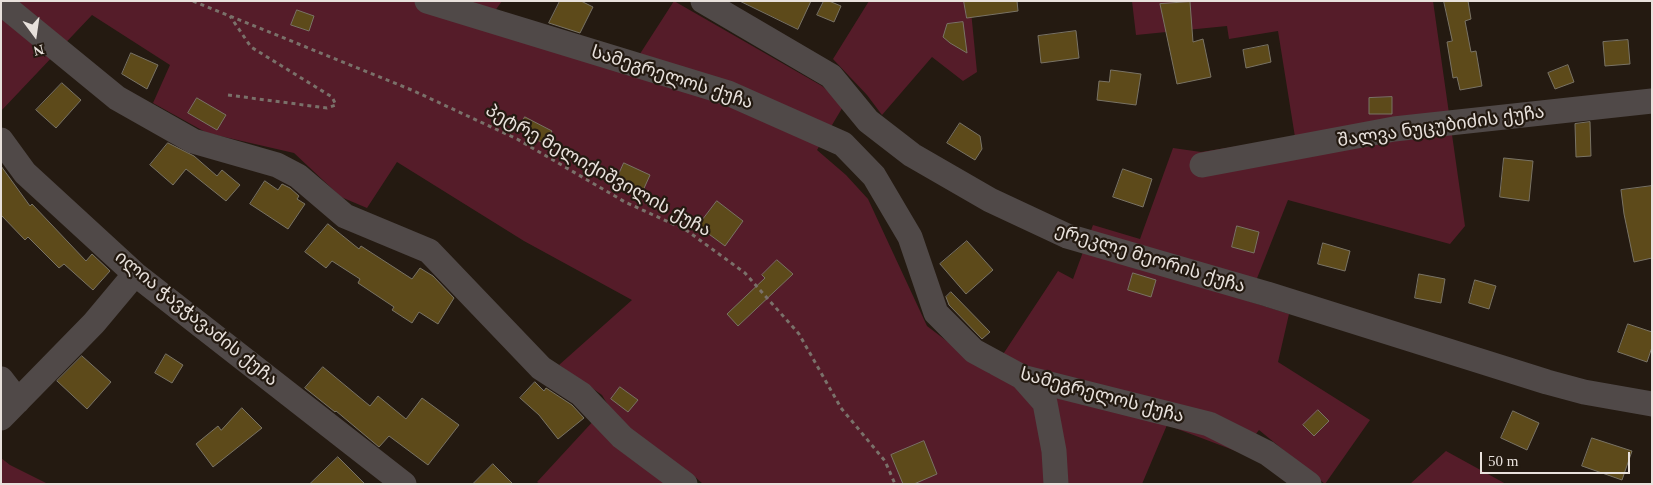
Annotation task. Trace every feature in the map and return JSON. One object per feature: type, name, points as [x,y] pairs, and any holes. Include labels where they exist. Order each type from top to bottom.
[{"type":"street","name":"სამეგრელოს ქუჩა","points":[[427,1],[728,93],[842,144],[874,176],[910,238],[936,313],[974,351],[1022,377],[1208,424],[1267,453],[1309,484]]},
{"type":"street","name":"ერეკლე მეორის ქუჩა","points":[[703,1],[831,76],[868,121],[912,156],[990,200],[1067,236],[1267,294],[1547,382],[1584,392],[1652,404]]},
{"type":"street","points":[[1,3],[117,98],[193,141],[277,165],[298,176],[345,216],[429,251],[541,368],[581,394],[622,437],[685,484]]},
{"type":"street","name":"შალვა ნუცუბიძის ქუჩა","points":[[1202,165],[1394,129],[1652,101]]},
{"type":"street","points":[[868,121],[874,176]]},
{"type":"street","name":"ილია ჭავჭავაძის ქუჩა","points":[[1,140],[25,173],[135,274],[404,484]]},
{"type":"street","points":[[9,410],[94,322],[135,274]]},
{"type":"street","points":[[1022,377],[1045,403],[1054,451],[1056,484]]},
{"type":"street","points":[[1,379],[9,410]]},
{"type":"path","name":"პეტრე მელიქიშვილის ქუჩა","points":[[193,1],[414,91],[516,139],[625,202],[686,230],[745,273],[799,334],[841,408],[885,461],[894,484]]},
{"type":"path","points":[[228,94],[327,108],[336,105],[332,97],[251,47],[230,16]]},
{"type":"shaded area","points":[[1,1],[502,1],[482,29],[627,74],[674,1],[822,86],[844,105],[817,150],[846,175],[868,199],[927,326],[990,374],[1058,271],[1073,279],[1093,225],[1140,239],[1173,148],[1201,152],[1295,137],[1278,31],[1229,39],[1227,26],[1136,35],[1132,1],[1433,1],[1465,226],[1450,244],[1288,200],[1248,301],[1289,314],[1278,362],[1370,420],[1325,484],[1259,430],[1241,453],[1167,425],[1142,484],[703,484],[694,476],[687,484],[540,484],[537,482],[608,405],[602,395],[559,365],[632,300],[524,241],[397,162],[367,208],[341,197],[294,153],[207,133],[153,103],[170,65],[92,15],[1,111]]},
{"type":"shaded area","points":[[869,1],[970,1],[977,72],[963,81],[932,57],[882,115],[867,95],[833,59]]},
{"type":"shaded area","points":[[1446,451],[1506,484],[1410,484]]},
{"type":"shaded area","points":[[1,458],[10,465],[48,484],[1,484]]},
{"type":"building","points":[[560,1],[581,1],[593,7],[580,33],[549,23]]},
{"type":"building","points":[[740,1],[811,1],[798,29]]},
{"type":"building","points":[[824,1],[841,6],[834,22],[817,15]]},
{"type":"building","points":[[964,1],[1017,1],[1018,11],[967,18]]},
{"type":"building","points":[[1444,1],[1468,1],[1471,19],[1465,21],[1471,52],[1476,51],[1482,86],[1460,90],[1457,77],[1453,78],[1447,42],[1452,41]]},
{"type":"building","points":[[1190,2],[1193,42],[1203,39],[1211,77],[1177,84],[1160,4]]},
{"type":"building","points":[[297,10],[314,16],[309,31],[291,25]]},
{"type":"building","points":[[963,22],[967,53],[943,37],[947,24]]},
{"type":"building","points":[[1076,31],[1079,58],[1041,63],[1038,36]]},
{"type":"building","points":[[1628,40],[1630,64],[1605,66],[1603,42]]},
{"type":"building","points":[[1268,45],[1271,62],[1246,68],[1243,50]]},
{"type":"building","points":[[131,53],[158,65],[147,89],[122,74]]},
{"type":"building","points":[[1568,65],[1574,82],[1555,89],[1548,73]]},
{"type":"building","points":[[1111,70],[1141,74],[1136,105],[1097,100],[1099,81],[1109,82]]},
{"type":"building","points":[[62,83],[81,100],[56,128],[36,110]]},
{"type":"building","points":[[1392,97],[1392,114],[1369,114],[1369,98]]},
{"type":"building","points":[[197,98],[226,115],[217,130],[188,113]]},
{"type":"building","points":[[525,117],[552,131],[545,144],[518,130]]},
{"type":"building","points":[[1590,122],[1591,156],[1576,157],[1575,124]]},
{"type":"building","points":[[960,123],[980,136],[982,149],[975,160],[947,143]]},
{"type":"building","points":[[168,143],[194,156],[217,176],[222,170],[240,185],[226,201],[186,169],[173,185],[150,165]]},
{"type":"building","points":[[1504,158],[1533,161],[1529,201],[1500,197]]},
{"type":"building","points":[[624,163],[650,175],[641,195],[615,183]]},
{"type":"building","points":[[1,166],[30,206],[32,204],[86,261],[92,254],[110,271],[93,290],[64,264],[59,268],[28,237],[25,240],[1,215]]},
{"type":"building","points":[[1123,169],[1152,179],[1143,207],[1113,197]]},
{"type":"building","points":[[265,181],[278,190],[282,184],[290,188],[299,196],[297,199],[305,204],[288,229],[250,204]]},
{"type":"building","points":[[1652,186],[1652,258],[1634,262],[1621,190]]},
{"type":"building","points":[[717,201],[743,221],[725,246],[698,226]]},
{"type":"building","points":[[328,224],[359,249],[361,246],[412,279],[420,268],[433,276],[454,298],[438,324],[419,312],[412,323],[392,310],[394,307],[358,283],[360,279],[332,261],[326,268],[305,252]]},
{"type":"building","points":[[1237,226],[1259,232],[1254,253],[1232,247]]},
{"type":"building","points":[[967,241],[993,270],[966,294],[940,264]]},
{"type":"building","points":[[1323,243],[1350,251],[1345,271],[1318,264]]},
{"type":"building","points":[[777,260],[793,274],[738,326],[727,314],[765,278],[762,275]]},
{"type":"building","points":[[1133,273],[1156,280],[1151,297],[1128,290]]},
{"type":"building","points":[[1419,274],[1445,279],[1441,303],[1415,298]]},
{"type":"building","points":[[1475,280],[1496,286],[1489,309],[1469,303]]},
{"type":"building","points":[[951,292],[990,332],[982,339],[949,305],[946,297]]},
{"type":"building","points":[[1628,324],[1652,332],[1652,347],[1647,362],[1618,352]]},
{"type":"building","points":[[166,354],[183,365],[172,383],[155,373]]},
{"type":"building","points":[[82,356],[111,382],[87,409],[57,381]]},
{"type":"building","points":[[323,367],[370,406],[378,396],[406,419],[422,398],[459,425],[428,465],[389,436],[379,447],[305,388]]},
{"type":"building","points":[[535,382],[544,391],[546,388],[572,405],[584,418],[558,439],[539,415],[520,398]]},
{"type":"building","points":[[620,387],[638,400],[628,412],[611,399]]},
{"type":"building","points":[[242,408],[262,428],[213,467],[196,444],[218,426],[221,430]]},
{"type":"building","points":[[1318,410],[1329,421],[1314,436],[1303,425]]},
{"type":"building","points":[[1513,411],[1539,423],[1527,450],[1501,438]]},
{"type":"building","points":[[1592,438],[1632,451],[1622,480],[1582,466]]},
{"type":"building","points":[[924,441],[937,474],[914,484],[903,484],[891,455]]},
{"type":"building","points":[[338,457],[365,484],[310,484]]},
{"type":"building","points":[[493,464],[513,484],[473,484]]}]
